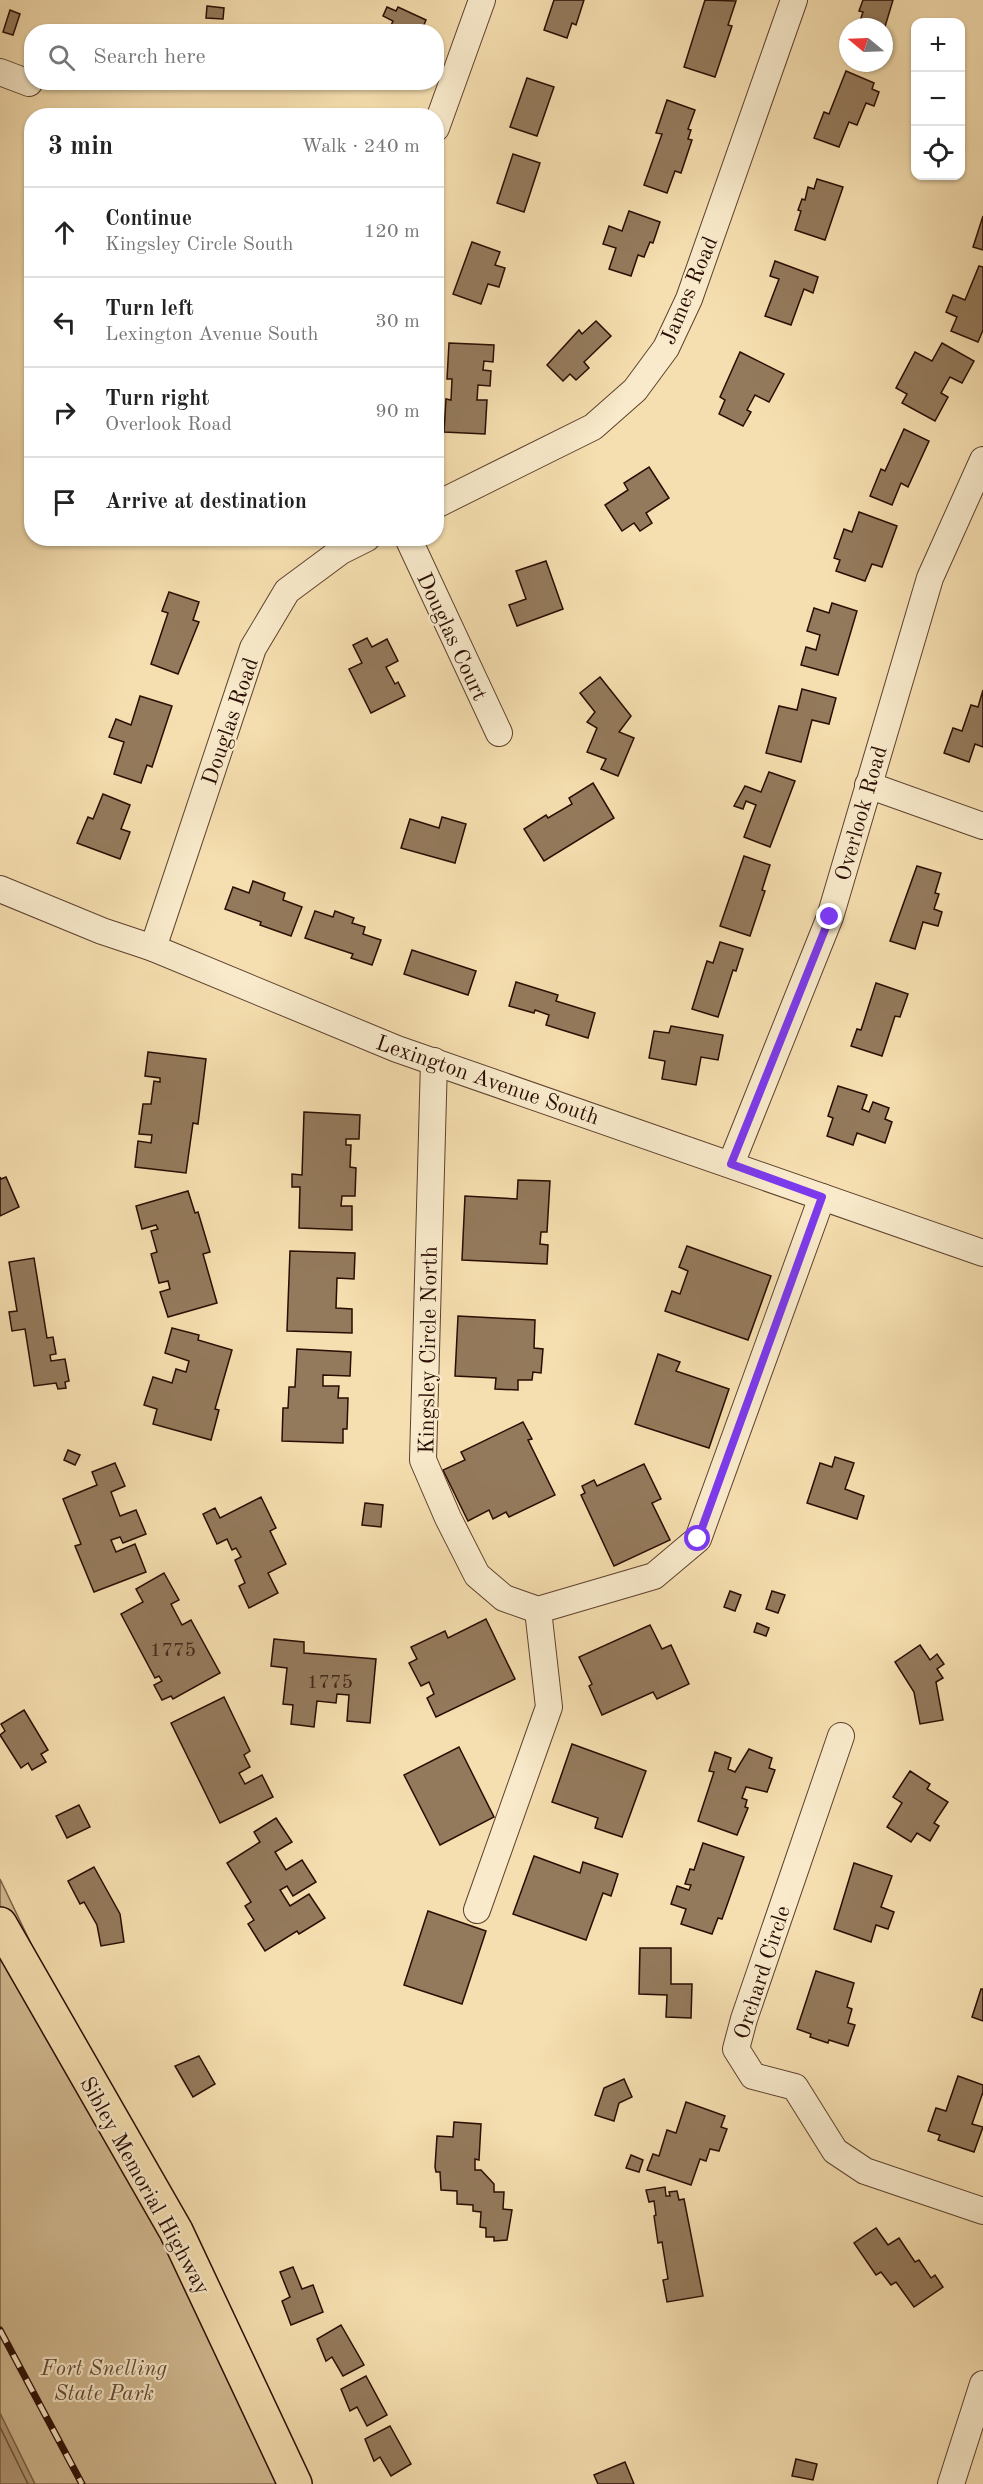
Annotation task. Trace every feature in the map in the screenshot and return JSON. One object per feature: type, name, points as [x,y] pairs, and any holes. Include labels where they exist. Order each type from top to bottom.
[{"type":"main road","name":"Sibley Memorial Highway","points":[[0,1924],[176,2231],[295,2484]]},
{"type":"street","points":[[443,108],[482,0]]},
{"type":"street","name":"James Road","points":[[444,501],[593,427],[635,390],[666,348],[689,299],[794,0]]},
{"type":"street","points":[[0,72],[24,81]]},
{"type":"street","name":"Overlook Road","points":[[731,1164],[830,917],[930,578],[983,460]]},
{"type":"street","name":"Douglas Road","points":[[153,948],[253,648],[287,591],[341,550],[350,546]]},
{"type":"street","name":"Douglas Court","points":[[412,546],[499,734]]},
{"type":"street","points":[[868,785],[983,826]]},
{"type":"street","name":"Lexington Avenue South","points":[[0,889],[102,931],[153,948],[397,1049],[983,1253]]},
{"type":"street","name":"Kingsley Circle North","points":[[434,1060],[423,1460],[448,1518],[477,1575],[504,1598],[538,1610]]},
{"type":"street","points":[[477,1910],[549,1707],[538,1610],[654,1576],[698,1539],[822,1197]]},
{"type":"street","name":"Orchard Circle","points":[[841,1736],[744,2019],[736,2049],[753,2076],[795,2087],[835,2151],[865,2171],[983,2211]]},
{"type":"street","points":[[951,2484],[983,2385]]},
{"type":"green space","name":"Fort Snelling State Park","points":[[0,1879],[290,2484],[0,2484]]},
{"type":"water","points":[[0,2413],[35,2484],[0,2484]]},
{"type":"building","points":[[554,0],[584,0],[576,25],[572,23],[567,38],[544,30]]},
{"type":"building","points":[[705,0],[736,1],[728,25],[732,26],[715,77],[684,67]]},
{"type":"building","points":[[863,0],[893,0],[888,18],[861,18],[863,12],[859,11]]},
{"type":"building","points":[[207,6],[224,8],[223,19],[206,18]]},
{"type":"building","points":[[387,7],[396,11],[398,7],[426,20],[424,24],[392,24],[393,21],[383,16]]},
{"type":"building","points":[[10,10],[20,14],[13,35],[3,32]]},
{"type":"building","points":[[846,72],[874,83],[872,89],[879,92],[874,106],[866,103],[857,125],[849,122],[839,147],[814,138],[824,112],[829,114]]},
{"type":"building","points":[[527,78],[554,87],[537,136],[510,127]]},
{"type":"building","points":[[667,100],[695,110],[688,129],[691,130],[688,139],[692,140],[681,173],[675,171],[667,193],[644,185],[662,134],[656,133]]},
{"type":"building","points":[[513,154],[540,163],[524,212],[497,203]]},
{"type":"building","points":[[817,179],[843,187],[825,240],[795,230],[802,199],[805,200],[808,187],[814,189]]},
{"type":"building","points":[[629,211],[660,222],[653,243],[650,242],[644,257],[638,255],[631,276],[609,269],[616,248],[603,244],[609,226],[622,231]]},
{"type":"building","points":[[983,216],[983,250],[973,247]]},
{"type":"building","points":[[472,242],[500,252],[495,265],[505,268],[499,287],[488,284],[481,304],[453,294]]},
{"type":"building","points":[[775,261],[818,277],[813,293],[804,289],[791,325],[765,316],[779,279],[770,276]]},
{"type":"building","points":[[979,266],[983,267],[983,330],[978,342],[951,331],[957,317],[946,312],[953,295],[965,300]]},
{"type":"building","points":[[596,321],[611,336],[584,362],[589,368],[576,380],[570,374],[563,381],[547,365],[579,330],[582,334]]},
{"type":"building","points":[[449,343],[494,345],[493,362],[484,361],[483,370],[491,371],[490,386],[478,385],[477,400],[487,400],[485,434],[444,432],[446,399],[451,400],[452,379],[447,379]]},
{"type":"building","points":[[942,343],[974,361],[962,383],[950,377],[941,393],[948,397],[935,421],[902,403],[907,394],[896,388],[915,352],[932,361]]},
{"type":"building","points":[[740,352],[784,374],[769,402],[755,395],[747,410],[751,412],[743,426],[719,414],[725,400],[720,397]]},
{"type":"building","points":[[904,429],[929,441],[908,487],[901,483],[892,505],[870,496],[881,469],[885,471]]},
{"type":"building","points":[[649,467],[669,498],[646,513],[652,523],[640,531],[634,523],[622,531],[605,505],[628,490],[624,483]]},
{"type":"building","points":[[859,512],[897,526],[882,567],[872,564],[865,581],[836,571],[840,560],[834,558],[844,529],[852,532]]},
{"type":"building","points":[[546,561],[563,609],[517,626],[509,605],[526,599],[516,571]]},
{"type":"building","points":[[169,592],[199,602],[193,620],[199,622],[178,674],[151,664],[168,613],[162,611]]},
{"type":"building","points":[[832,603],[857,611],[838,675],[801,665],[806,647],[816,650],[820,635],[807,631],[814,608],[829,613]]},
{"type":"building","points":[[367,638],[372,647],[387,639],[398,661],[386,667],[395,684],[398,682],[405,696],[371,713],[349,669],[362,663],[353,645]]},
{"type":"building","points":[[600,677],[631,716],[619,732],[634,738],[618,776],[601,769],[606,759],[587,752],[597,728],[587,722],[595,712],[580,693]]},
{"type":"building","points":[[802,689],[836,698],[829,724],[812,720],[801,762],[766,753],[779,706],[797,710]]},
{"type":"building","points":[[983,690],[983,747],[975,744],[969,762],[944,753],[953,728],[962,731],[971,705],[978,707]]},
{"type":"building","points":[[140,696],[172,706],[152,767],[147,765],[141,783],[114,774],[124,742],[109,737],[116,719],[131,725]]},
{"type":"building","points":[[769,772],[795,781],[770,847],[744,837],[756,805],[746,801],[743,809],[734,806],[745,786],[761,792]]},
{"type":"building","points":[[593,783],[614,818],[544,861],[524,829],[546,815],[548,818],[572,804],[569,798]]},
{"type":"building","points":[[103,794],[130,805],[121,829],[130,832],[120,859],[77,843],[88,817],[93,819]]},
{"type":"building","points":[[442,817],[466,824],[455,863],[401,848],[410,819],[439,828]]},
{"type":"building","points":[[744,856],[770,865],[762,890],[765,891],[750,936],[720,926]]},
{"type":"building","points":[[917,866],[941,873],[935,893],[939,894],[934,909],[942,912],[938,926],[923,922],[915,949],[890,941]]},
{"type":"building","points":[[253,881],[285,893],[283,900],[302,907],[291,936],[225,909],[233,887],[249,893]]},
{"type":"building","points":[[315,911],[333,917],[335,911],[354,918],[352,923],[365,927],[363,934],[381,940],[372,965],[351,958],[353,954],[305,938]]},
{"type":"building","points":[[720,942],[743,949],[736,971],[733,970],[718,1017],[692,1009],[707,961],[713,963]]},
{"type":"building","points":[[412,950],[476,971],[468,995],[404,974]]},
{"type":"building","points":[[516,982],[558,995],[556,1001],[595,1013],[588,1038],[546,1025],[549,1015],[535,1010],[534,1013],[509,1006]]},
{"type":"building","points":[[876,983],[908,994],[900,1017],[895,1016],[882,1056],[851,1046],[857,1029],[861,1030]]},
{"type":"building","points":[[671,1026],[723,1035],[718,1060],[701,1057],[696,1085],[662,1079],[665,1061],[649,1058],[654,1031],[669,1033]]},
{"type":"building","points":[[148,1052],[206,1059],[198,1124],[193,1123],[186,1173],[135,1167],[138,1141],[151,1143],[152,1135],[139,1134],[143,1104],[151,1104],[154,1081],[160,1082],[160,1078],[145,1076]]},
{"type":"building","points":[[838,1086],[867,1095],[862,1109],[869,1112],[873,1102],[889,1108],[885,1119],[892,1122],[885,1143],[857,1133],[853,1145],[827,1136],[833,1118],[828,1116]]},
{"type":"building","points":[[304,1112],[360,1115],[359,1139],[346,1139],[346,1145],[351,1145],[350,1167],[356,1168],[355,1196],[342,1196],[341,1206],[352,1206],[352,1230],[299,1228],[300,1187],[292,1187],[292,1174],[302,1175]]},
{"type":"building","points":[[0,1177],[1,1179],[6,1177],[19,1207],[0,1216]]},
{"type":"building","points":[[518,1180],[550,1181],[547,1232],[541,1232],[540,1244],[548,1245],[547,1264],[462,1260],[465,1196],[517,1199]]},
{"type":"building","points":[[188,1191],[195,1213],[198,1212],[210,1252],[203,1254],[217,1303],[168,1317],[160,1292],[170,1289],[168,1281],[159,1283],[151,1254],[157,1252],[151,1231],[158,1229],[156,1225],[142,1229],[136,1206]]},
{"type":"building","points":[[687,1246],[771,1276],[748,1340],[665,1311],[672,1291],[680,1294],[688,1271],[679,1267]]},
{"type":"building","points":[[290,1251],[355,1253],[354,1279],[337,1278],[336,1308],[352,1309],[352,1333],[287,1331]]},
{"type":"building","points":[[34,1258],[47,1338],[53,1337],[56,1354],[50,1355],[51,1361],[65,1359],[69,1381],[65,1382],[66,1388],[58,1389],[56,1383],[34,1386],[25,1329],[12,1331],[9,1312],[17,1311],[9,1262]]},
{"type":"building","points":[[458,1316],[535,1320],[534,1348],[543,1349],[541,1373],[533,1372],[532,1380],[518,1380],[518,1390],[495,1389],[496,1378],[455,1376]]},
{"type":"building","points":[[172,1328],[199,1335],[198,1340],[232,1350],[215,1409],[219,1410],[211,1440],[153,1424],[157,1409],[144,1405],[153,1377],[172,1383],[176,1369],[186,1372],[189,1361],[165,1353]]},
{"type":"building","points":[[297,1349],[351,1352],[350,1376],[323,1375],[323,1386],[339,1386],[338,1398],[348,1398],[347,1429],[343,1429],[343,1443],[282,1441],[283,1408],[288,1408],[289,1387],[295,1387]]},
{"type":"building","points":[[658,1354],[680,1362],[676,1371],[729,1389],[709,1448],[635,1424]]},
{"type":"building","points":[[523,1422],[532,1439],[528,1440],[555,1495],[509,1517],[506,1512],[493,1519],[489,1510],[468,1521],[443,1470],[465,1460],[461,1452]]},
{"type":"building","points":[[68,1450],[80,1455],[75,1465],[64,1460]]},
{"type":"building","points":[[835,1457],[854,1463],[845,1489],[864,1496],[857,1519],[807,1503],[820,1463],[832,1467]]},
{"type":"building","points":[[115,1463],[125,1486],[111,1492],[120,1516],[136,1510],[146,1534],[123,1543],[120,1537],[111,1540],[116,1552],[135,1544],[146,1572],[94,1592],[75,1546],[81,1544],[63,1499],[97,1485],[92,1472]]},
{"type":"building","points":[[644,1464],[661,1499],[652,1503],[670,1540],[614,1566],[581,1495],[585,1493],[582,1486],[594,1480],[597,1486]]},
{"type":"building","points":[[261,1497],[276,1528],[270,1531],[286,1564],[268,1573],[278,1593],[249,1608],[239,1586],[245,1583],[235,1560],[241,1557],[236,1548],[232,1550],[227,1539],[217,1544],[203,1514],[215,1508],[220,1518]]},
{"type":"building","points":[[365,1503],[383,1505],[381,1527],[362,1525]]},
{"type":"building","points":[[164,1573],[179,1600],[171,1604],[182,1625],[191,1620],[220,1673],[173,1699],[171,1696],[162,1700],[154,1685],[162,1681],[159,1676],[155,1678],[121,1614],[143,1602],[136,1589]]},
{"type":"building","points":[[730,1591],[741,1595],[735,1611],[724,1607]]},
{"type":"building","points":[[772,1591],[785,1595],[778,1613],[766,1609]]},
{"type":"building","points":[[486,1619],[515,1679],[436,1717],[427,1698],[434,1694],[429,1682],[421,1686],[409,1663],[417,1659],[411,1647],[445,1631],[448,1638]]},
{"type":"building","points":[[757,1623],[769,1628],[766,1636],[754,1632]]},
{"type":"building","points":[[650,1625],[662,1649],[671,1645],[689,1684],[657,1699],[653,1692],[602,1715],[589,1686],[592,1684],[579,1657]]},
{"type":"building","points":[[274,1639],[304,1642],[304,1653],[376,1659],[370,1723],[347,1721],[349,1695],[337,1694],[336,1703],[317,1701],[314,1727],[291,1724],[293,1705],[283,1704],[287,1668],[271,1666]]},
{"type":"building","points":[[920,1645],[930,1660],[937,1654],[944,1664],[937,1669],[943,1678],[936,1682],[943,1720],[920,1724],[914,1692],[895,1662]]},
{"type":"building","points":[[224,1697],[250,1751],[244,1755],[250,1767],[239,1773],[245,1784],[262,1775],[273,1797],[220,1823],[171,1723]]},
{"type":"building","points":[[24,1710],[48,1750],[41,1754],[46,1762],[32,1770],[28,1763],[21,1768],[0,1735],[5,1731],[1,1724]]},
{"type":"building","points":[[572,1744],[646,1771],[622,1837],[595,1828],[598,1818],[552,1802]]},
{"type":"building","points":[[459,1747],[494,1817],[440,1845],[404,1775]]},
{"type":"building","points":[[749,1749],[772,1758],[769,1768],[775,1770],[767,1792],[746,1787],[742,1798],[747,1800],[745,1807],[748,1808],[737,1835],[698,1821],[714,1772],[709,1771],[715,1752],[731,1758],[728,1769],[735,1772]]},
{"type":"building","points":[[910,1771],[930,1784],[927,1789],[948,1802],[934,1823],[939,1826],[930,1841],[917,1833],[911,1842],[887,1827],[902,1803],[893,1797]]},
{"type":"building","points":[[79,1805],[90,1827],[67,1838],[56,1816]]},
{"type":"building","points":[[276,1818],[292,1842],[275,1852],[286,1870],[302,1860],[316,1882],[293,1896],[287,1886],[280,1890],[290,1906],[309,1894],[325,1918],[299,1934],[297,1931],[265,1951],[248,1924],[254,1920],[245,1906],[251,1902],[227,1863],[260,1842],[254,1832]]},
{"type":"building","points":[[703,1843],[744,1857],[722,1919],[718,1918],[712,1934],[681,1924],[686,1909],[671,1904],[677,1886],[689,1890],[691,1885],[685,1884],[690,1869],[694,1870]]},
{"type":"building","points":[[534,1856],[580,1873],[583,1862],[618,1874],[611,1896],[603,1893],[586,1940],[513,1914]]},
{"type":"building","points":[[854,1863],[892,1876],[881,1907],[894,1912],[888,1929],[876,1925],[871,1942],[834,1929]]},
{"type":"building","points":[[94,1867],[120,1914],[124,1942],[101,1946],[97,1925],[84,1902],[80,1904],[68,1881]]},
{"type":"building","points":[[428,1911],[486,1931],[462,2004],[404,1985]]},
{"type":"building","points":[[640,1948],[671,1948],[671,1984],[692,1984],[691,2018],[666,2017],[667,1995],[639,1994]]},
{"type":"building","points":[[816,1971],[854,1983],[847,2007],[852,2009],[848,2023],[855,2025],[848,2046],[810,2037],[811,2034],[797,2029]]},
{"type":"building","points":[[981,1989],[983,1989],[983,2021],[972,2017]]},
{"type":"building","points":[[199,2056],[215,2084],[193,2097],[175,2066]]},
{"type":"building","points":[[958,2076],[983,2085],[983,2092],[972,2124],[983,2127],[974,2152],[938,2140],[940,2135],[928,2131],[936,2108],[946,2111]]},
{"type":"building","points":[[624,2079],[632,2097],[619,2103],[614,2121],[595,2115],[604,2088]]},
{"type":"building","points":[[686,2102],[725,2116],[721,2127],[727,2129],[719,2151],[710,2149],[706,2161],[700,2159],[691,2185],[647,2170],[653,2154],[659,2156],[667,2130],[676,2133]]},
{"type":"building","points":[[454,2122],[481,2124],[479,2160],[475,2159],[475,2170],[481,2170],[494,2184],[494,2192],[504,2192],[503,2209],[512,2210],[507,2240],[494,2241],[494,2237],[486,2237],[486,2228],[480,2227],[481,2212],[473,2211],[473,2205],[457,2204],[457,2191],[441,2190],[440,2172],[436,2172],[435,2167],[437,2136],[453,2137]]},
{"type":"building","points":[[631,2155],[643,2160],[639,2172],[626,2168]]},
{"type":"building","points":[[665,2187],[666,2196],[670,2196],[669,2192],[677,2191],[679,2200],[684,2199],[703,2296],[667,2302],[663,2280],[668,2279],[662,2242],[658,2243],[654,2201],[649,2202],[646,2190]]},
{"type":"building","points":[[876,2228],[888,2245],[899,2238],[915,2262],[919,2260],[931,2278],[935,2275],[943,2287],[914,2307],[896,2282],[891,2285],[881,2272],[876,2275],[854,2243]]},
{"type":"building","points":[[293,2267],[302,2289],[313,2285],[323,2312],[291,2325],[282,2301],[290,2297],[280,2272]]},
{"type":"building","points":[[341,2325],[364,2365],[343,2376],[332,2357],[326,2361],[317,2339]]},
{"type":"building","points":[[366,2376],[387,2415],[367,2426],[357,2407],[350,2411],[341,2389]]},
{"type":"building","points":[[390,2426],[411,2464],[391,2476],[380,2457],[374,2461],[365,2439]]},
{"type":"building","points":[[796,2459],[817,2464],[813,2480],[792,2476]]},
{"type":"building","points":[[625,2462],[634,2484],[598,2484],[594,2475]]},
{"type":"railway","points":[[0,2330],[82,2484]]},
{"type":"route","points":[[698,1539],[822,1197],[731,1164],[830,917]]}]
